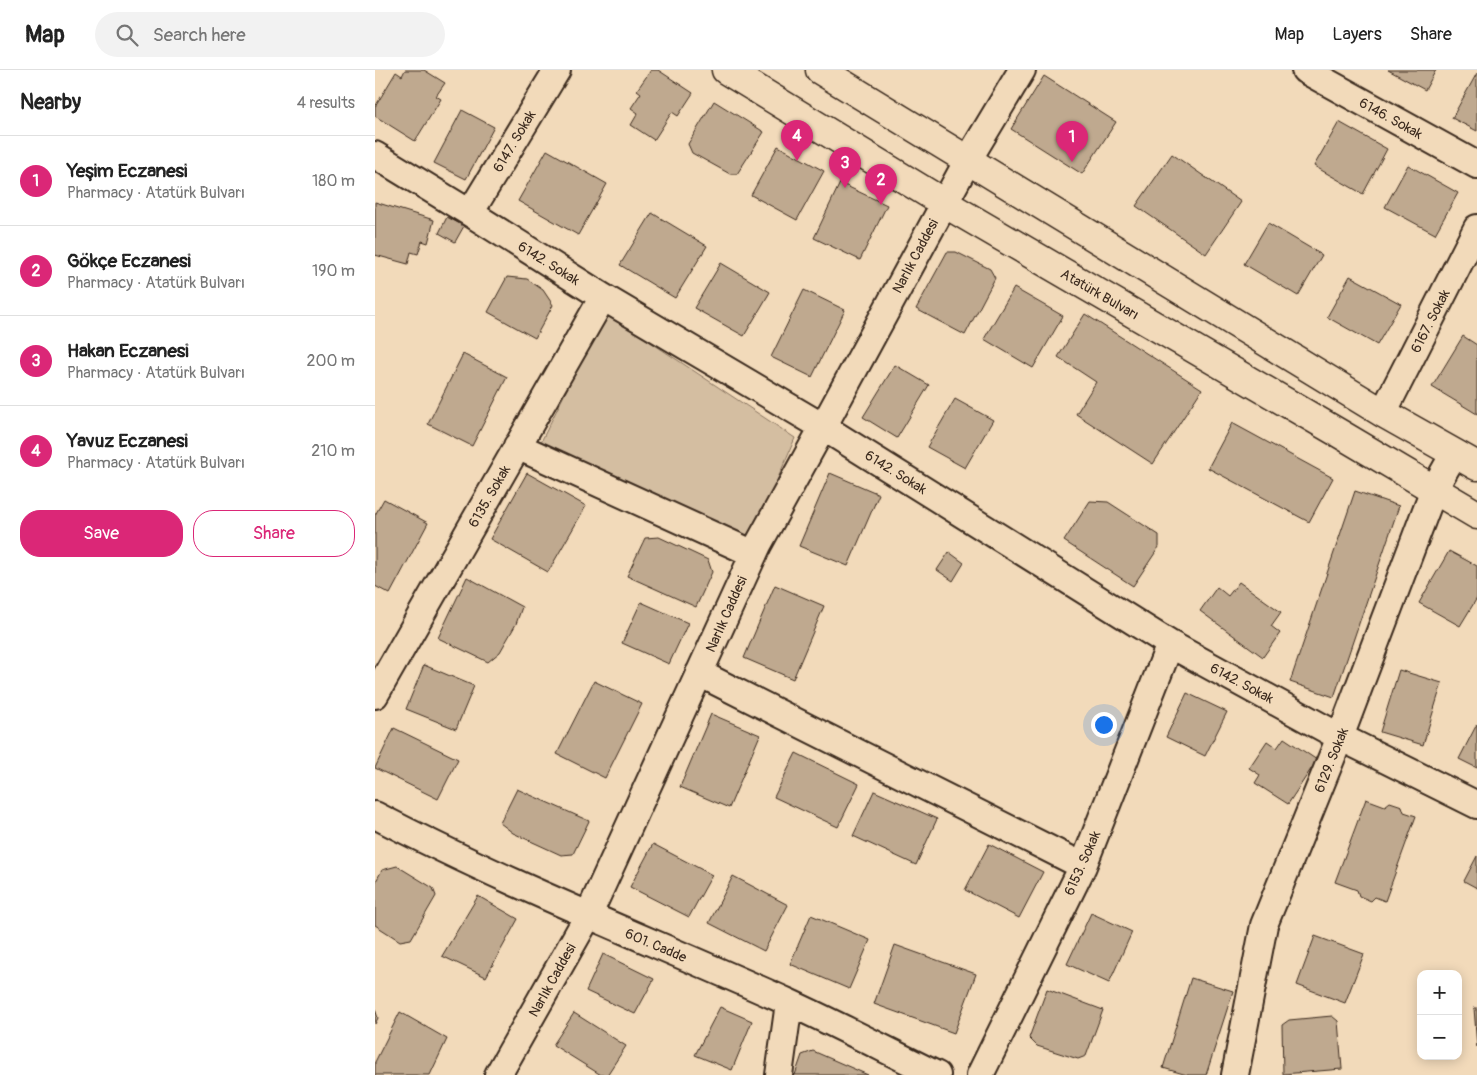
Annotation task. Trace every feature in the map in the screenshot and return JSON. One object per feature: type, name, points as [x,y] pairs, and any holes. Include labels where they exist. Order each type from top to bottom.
[{"type":"main road","name":"Atatürk Bulvarı","points":[[725,70],[944,203],[1477,515]]},
{"type":"main road","points":[[820,70],[1383,413],[1466,460]]},
{"type":"street","name":"6147. Sokak","points":[[470,213],[557,70]]},
{"type":"street","name":"Narlık Caddesi","points":[[498,1075],[588,916],[754,554],[944,203],[1022,70]]},
{"type":"street","name":"6146. Sokak","points":[[1305,70],[1477,165]]},
{"type":"street","name":"6142. Sokak","points":[[375,154],[603,297],[823,427],[1170,644],[1341,737],[1477,805]]},
{"type":"street","name":"6167. Sokak","points":[[1383,413],[1477,228]]},
{"type":"street","name":"6135. Sokak","points":[[375,695],[603,297]]},
{"type":"street","points":[[517,446],[754,554]]},
{"type":"street","name":"6129. Sokak","points":[[1235,1075],[1264,925],[1341,737],[1435,489],[1466,460]]},
{"type":"street","name":"6153. Sokak","points":[[980,1075],[1083,866],[1170,644]]},
{"type":"street","points":[[699,674],[1083,866]]},
{"type":"street","name":"601. Cadde","points":[[375,815],[429,843],[588,916],[789,1003],[937,1075]]},
{"type":"street","points":[[779,1075],[789,1003]]},
{"type":"shaded area","points":[[605,312],[795,438],[750,544],[537,450]]},
{"type":"building","points":[[405,70],[424,70],[445,83],[436,96],[441,99],[415,141],[375,116],[375,107],[396,72],[402,76]]},
{"type":"building","points":[[651,70],[658,70],[693,93],[678,116],[672,112],[654,140],[631,125],[638,113],[631,108],[641,93],[637,90]]},
{"type":"building","points":[[1388,70],[1436,70],[1425,90]]},
{"type":"building","points":[[1477,73],[1477,131],[1452,118]]},
{"type":"building","points":[[1044,76],[1116,122],[1082,174],[1011,129]]},
{"type":"building","points":[[714,101],[764,132],[737,174],[730,174],[692,153],[688,144]]},
{"type":"building","points":[[462,110],[494,127],[466,179],[434,163]]},
{"type":"building","points":[[1339,122],[1387,149],[1363,194],[1314,166]]},
{"type":"building","points":[[778,146],[824,171],[797,220],[751,195]]},
{"type":"building","points":[[547,150],[607,184],[578,235],[518,201]]},
{"type":"building","points":[[1172,154],[1241,202],[1206,254],[1136,206]]},
{"type":"building","points":[[1408,165],[1458,193],[1435,234],[1385,207]]},
{"type":"building","points":[[840,183],[887,205],[860,260],[814,238]]},
{"type":"building","points":[[375,202],[434,220],[428,243],[422,241],[418,254],[411,252],[408,264],[375,255]]},
{"type":"building","points":[[652,213],[707,246],[675,298],[620,265]]},
{"type":"building","points":[[447,217],[464,226],[455,242],[439,233]]},
{"type":"building","points":[[1268,223],[1322,255],[1298,296],[1244,264]]},
{"type":"building","points":[[947,252],[956,252],[990,269],[995,278],[965,335],[916,309]]},
{"type":"building","points":[[721,263],[770,292],[744,336],[694,308]]},
{"type":"building","points":[[1350,276],[1401,304],[1377,345],[1327,317]]},
{"type":"building","points":[[507,277],[527,279],[543,290],[553,305],[535,338],[488,312]]},
{"type":"building","points":[[1014,288],[1063,316],[1033,368],[984,339]]},
{"type":"building","points":[[804,290],[845,310],[812,377],[771,357]]},
{"type":"building","points":[[1085,314],[1202,389],[1153,464],[1076,414],[1096,382],[1058,357]]},
{"type":"building","points":[[1463,336],[1477,345],[1477,414],[1432,387]]},
{"type":"building","points":[[463,354],[507,377],[472,446],[428,424]]},
{"type":"building","points":[[895,365],[929,385],[897,438],[863,417]]},
{"type":"building","points":[[955,399],[993,420],[965,468],[927,447]]},
{"type":"building","points":[[1232,423],[1333,478],[1309,522],[1208,468]]},
{"type":"building","points":[[527,473],[586,506],[548,572],[490,539]]},
{"type":"building","points":[[830,473],[879,494],[848,566],[799,546]]},
{"type":"building","points":[[1355,491],[1399,506],[1334,697],[1290,682]]},
{"type":"building","points":[[384,499],[428,523],[390,594],[375,586],[375,515]]},
{"type":"building","points":[[1090,501],[1108,502],[1159,535],[1159,547],[1133,586],[1064,541]]},
{"type":"building","points":[[659,537],[708,560],[712,572],[696,607],[627,576],[645,538]]},
{"type":"building","points":[[1449,551],[1477,566],[1477,598],[1460,626],[1419,603]]},
{"type":"building","points":[[949,552],[964,563],[953,581],[937,570]]},
{"type":"building","points":[[467,577],[522,607],[516,624],[500,652],[488,662],[438,638]]},
{"type":"building","points":[[1239,582],[1281,612],[1271,626],[1280,633],[1263,657],[1200,611],[1217,587],[1228,596]]},
{"type":"building","points":[[775,585],[824,606],[793,679],[744,658]]},
{"type":"building","points":[[641,602],[688,623],[669,664],[622,643]]},
{"type":"building","points":[[424,665],[474,686],[456,729],[406,709]]},
{"type":"building","points":[[1399,670],[1442,683],[1423,745],[1380,732]]},
{"type":"building","points":[[594,681],[642,704],[605,778],[557,754]]},
{"type":"building","points":[[1187,693],[1227,712],[1205,756],[1166,737]]},
{"type":"building","points":[[711,714],[760,735],[729,808],[680,787]]},
{"type":"building","points":[[1477,724],[1477,768],[1459,759]]},
{"type":"building","points":[[394,728],[458,759],[438,799],[375,768]]},
{"type":"building","points":[[1284,738],[1317,760],[1288,804],[1255,783],[1260,775],[1249,768],[1267,741],[1277,748]]},
{"type":"building","points":[[796,753],[859,784],[838,827],[774,797]]},
{"type":"building","points":[[517,789],[589,821],[573,854],[561,855],[513,833],[500,823]]},
{"type":"building","points":[[874,791],[937,819],[916,865],[853,836]]},
{"type":"building","points":[[1366,799],[1385,806],[1390,802],[1402,806],[1404,812],[1416,816],[1385,901],[1375,897],[1371,901],[1359,896],[1357,890],[1335,882]]},
{"type":"building","points":[[653,844],[712,875],[689,917],[630,887]]},
{"type":"building","points":[[989,844],[1043,872],[1019,918],[965,890]]},
{"type":"building","points":[[1477,856],[1477,888],[1464,881]]},
{"type":"building","points":[[397,866],[433,888],[436,896],[411,939],[400,941],[375,925],[375,883],[382,870]]},
{"type":"building","points":[[733,876],[788,905],[764,951],[709,923]]},
{"type":"building","points":[[478,896],[518,919],[486,977],[442,956]]},
{"type":"building","points":[[1091,913],[1132,932],[1109,983],[1067,964]]},
{"type":"building","points":[[811,915],[870,940],[849,989],[790,964]]},
{"type":"building","points":[[1315,936],[1364,954],[1345,1003],[1297,985]]},
{"type":"building","points":[[895,945],[976,974],[954,1033],[874,1004]]},
{"type":"building","points":[[603,954],[654,979],[635,1014],[586,991]]},
{"type":"building","points":[[1191,978],[1233,991],[1206,1075],[1187,1075],[1163,1068]]},
{"type":"building","points":[[1047,989],[1103,1010],[1086,1056],[1078,1059],[1037,1046],[1029,1038]]},
{"type":"building","points":[[720,1007],[752,1021],[732,1070],[695,1055]]},
{"type":"building","points":[[1474,1008],[1477,1008],[1477,1047]]},
{"type":"building","points":[[375,1009],[378,1018],[375,1024]]},
{"type":"building","points":[[400,1012],[447,1039],[430,1075],[375,1075],[375,1062]]},
{"type":"building","points":[[574,1013],[626,1046],[607,1075],[601,1075],[553,1045]]},
{"type":"building","points":[[1332,1016],[1338,1021],[1342,1069],[1283,1074],[1282,1025],[1289,1020]]},
{"type":"building","points":[[813,1051],[868,1075],[795,1075],[802,1055]]},
{"type":"place","name":"Yavuz Eczanesi","points":[[797,161]]},
{"type":"place","name":"Yeşim Eczanesi","points":[[1072,162]]},
{"type":"place","name":"Hakan Eczanesi","points":[[845,188]]},
{"type":"place","name":"Gökçe Eczanesi","points":[[881,205]]}]
